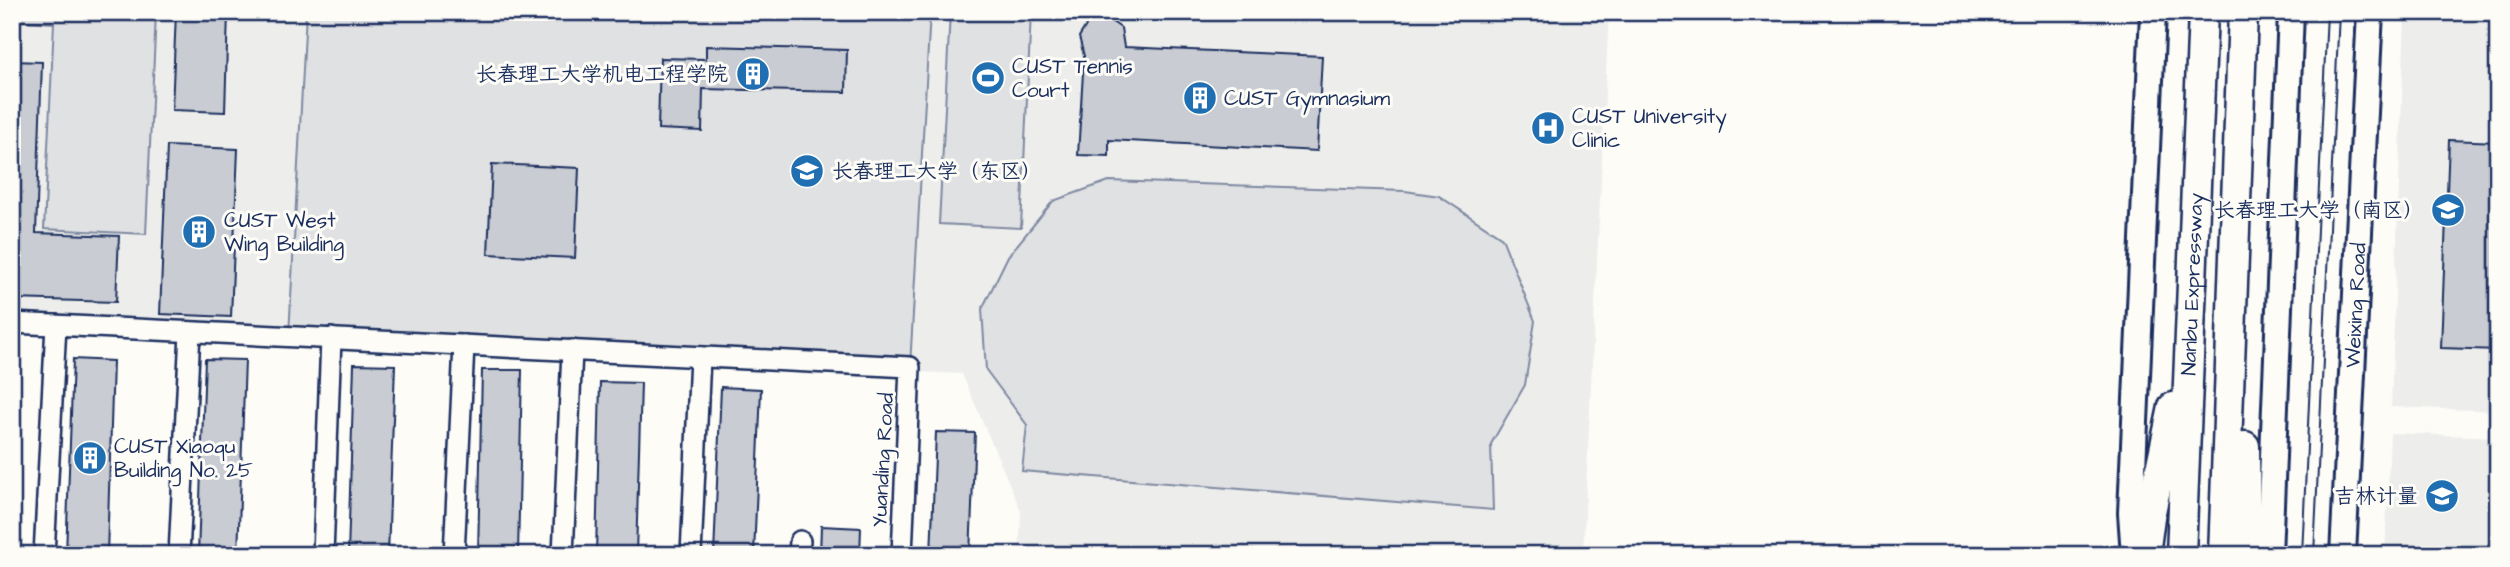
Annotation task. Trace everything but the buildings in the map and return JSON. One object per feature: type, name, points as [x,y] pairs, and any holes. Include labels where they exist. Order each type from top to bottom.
[{"type":"highway","name":"Nanbu Expressway","points":[[2181,555],[2203,12]]},
{"type":"highway","name":"Nanbu Expressway","points":[[2223,555],[2244,12]]},
{"type":"highway","points":[[2235,264],[2245,404],[2246,555]]},
{"type":"highway","points":[[2145,555],[2150,517],[2189,336]]},
{"type":"main road","points":[[2134,555],[2131,513],[2153,12]]},
{"type":"main road","points":[[2269,555],[2291,12]]},
{"type":"main road","name":"Weixing Road","points":[[2343,555],[2370,12]]},
{"type":"street","points":[[12,323],[700,357],[691,555]]},
{"type":"street","points":[[44,555],[56,325]]},
{"type":"street","points":[[179,555],[190,332]]},
{"type":"street","points":[[323,555],[331,338]]},
{"type":"street","points":[[454,555],[464,345]]},
{"type":"street","points":[[563,555],[572,350]]},
{"type":"street","name":"Yuanding Road","points":[[700,357],[911,368],[902,555]]},
{"type":"shaded area","name":"长春理工大学（东区）","points":[[12,12],[1609,12],[1583,555],[1019,555],[1021,511],[962,374],[12,330]]},
{"type":"shaded area","points":[[12,12],[156,12],[146,234],[44,229],[54,23],[12,20]]},
{"type":"shaded area","points":[[306,12],[930,12],[910,367],[289,336]]},
{"type":"shaded area","name":"CUST Tennis Court","points":[[950,12],[1031,12],[1021,228],[939,224]]},
{"type":"shaded area","name":"长春理工大学（南区）","points":[[2405,12],[2498,12],[2498,411],[2391,407]]},
{"type":"shaded area","points":[[1109,181],[1405,191],[1439,196],[1502,238],[1535,321],[1525,385],[1491,444],[1493,510],[1022,471],[1027,425],[986,370],[982,309],[1008,256],[1053,201]]},
{"type":"shaded area","name":"吉林计量","points":[[2390,433],[2498,437],[2498,555],[2385,555]]},
{"type":"tram line","points":[[2302,555],[2327,12]]},
{"type":"tram line","points":[[2314,555],[2339,12]]},
{"type":"place","name":"长春理工大学机电工程学院","points":[[753,74]]},
{"type":"place","name":"CUST Tennis Court","points":[[988,78]]},
{"type":"place","name":"CUST Gymnasium","points":[[1200,98]]},
{"type":"place","name":"CUST University Clinic","points":[[1548,128]]},
{"type":"place","name":"长春理工大学（东区）","points":[[807,171]]},
{"type":"place","name":"长春理工大学（南区）","points":[[2448,210]]},
{"type":"place","name":"CUST West Wing Building","points":[[199,232]]},
{"type":"place","name":"CUST Xiaoqu Building No. 25","points":[[90,458]]},
{"type":"place","name":"吉林计量","points":[[2442,496]]}]
